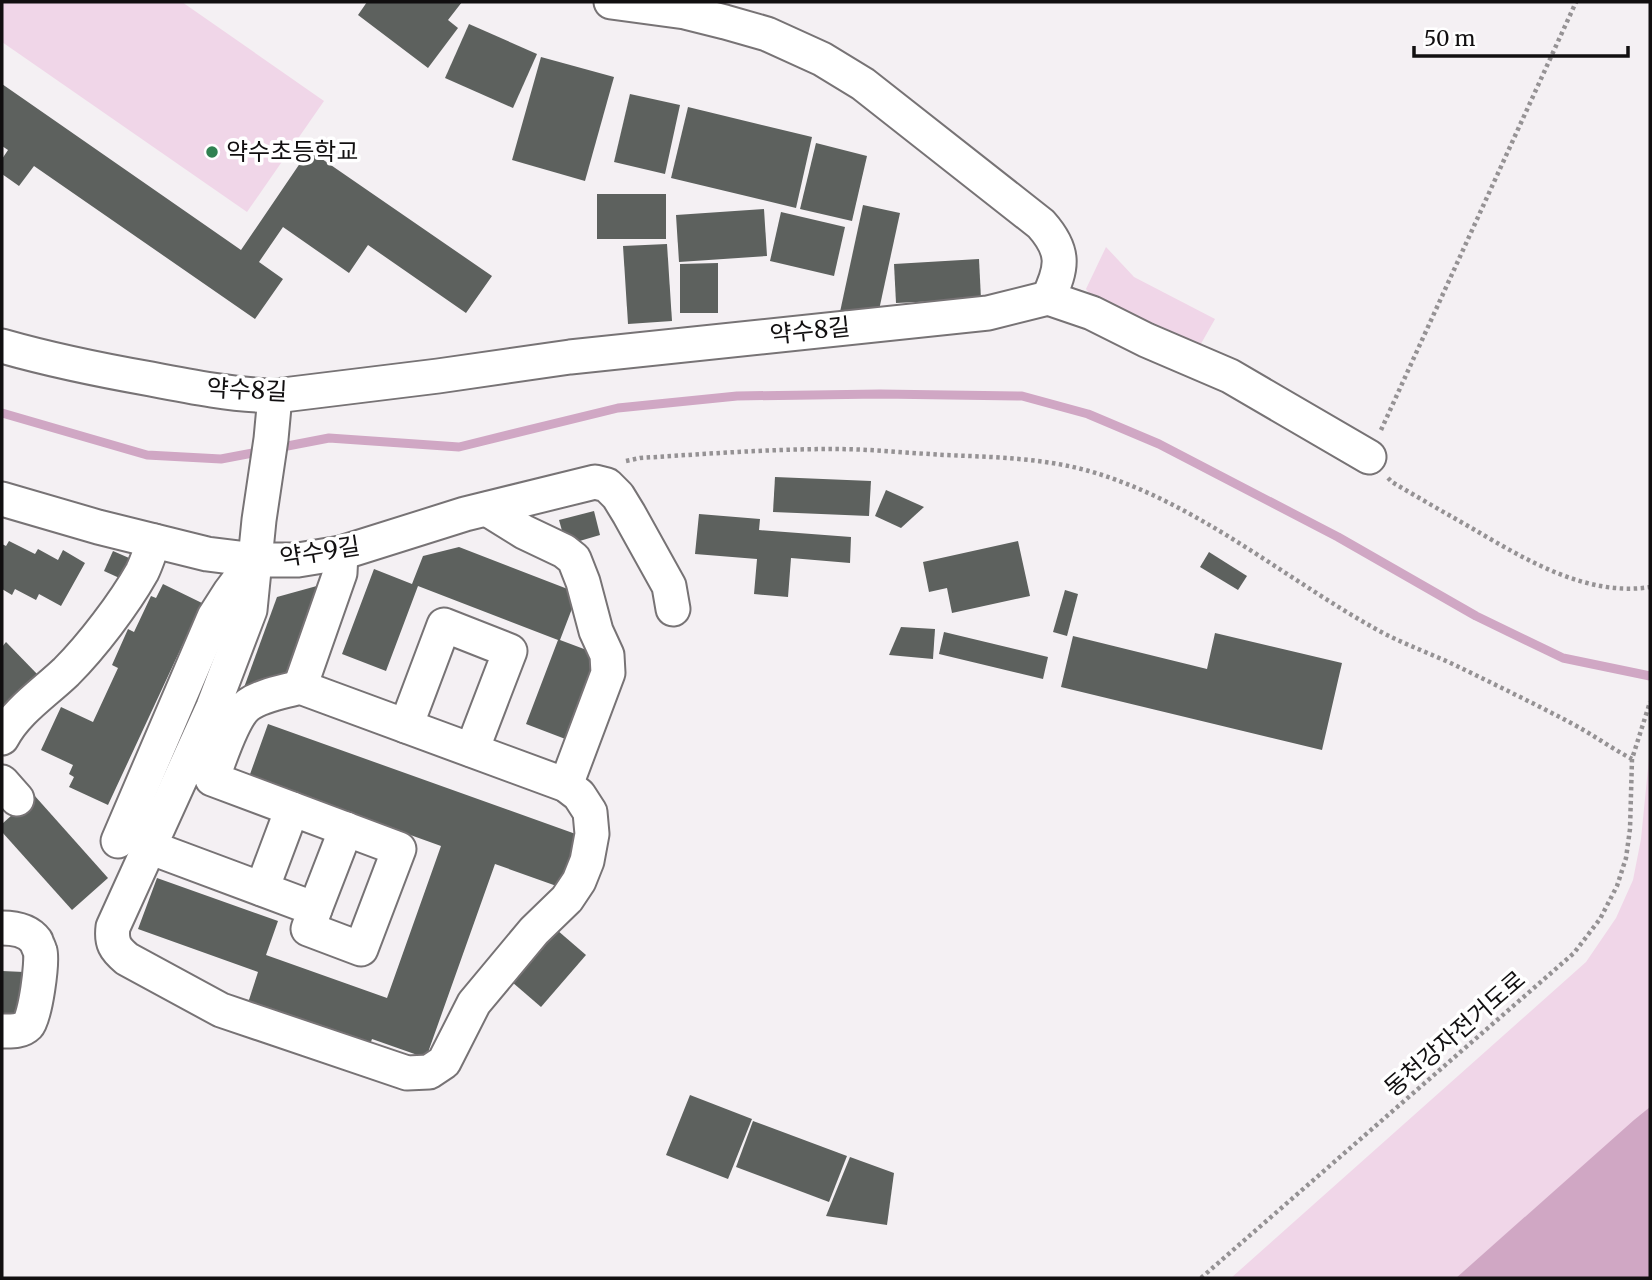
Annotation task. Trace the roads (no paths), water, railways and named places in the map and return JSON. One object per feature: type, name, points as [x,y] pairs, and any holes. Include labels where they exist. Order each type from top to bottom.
[{"type":"street","points":[[611,2],[685,12],[725,22],[767,34],[822,59],[863,85],[1041,224],[1053,237],[1060,256],[1058,278],[1048,298],[1092,313],[1146,340],[1230,376],[1369,457]]},
{"type":"street","name":"약수8길","points":[[2,346],[99,369],[208,390],[275,396],[580,355],[988,313],[1048,298]]},
{"type":"street","points":[[275,396],[258,520],[250,610],[212,779],[346,829],[398,849],[361,949],[307,929],[346,829]]},
{"type":"street","name":"약수9길","points":[[2,499],[207,554],[254,560],[298,561],[341,552],[487,509],[595,482],[607,485],[618,496],[629,514],[669,586],[673,610]]},
{"type":"street","points":[[487,509],[574,559],[596,631],[607,655],[608,673],[566,785]]},
{"type":"street","points":[[2,738],[19,715],[90,645],[142,571],[154,541]]},
{"type":"street","points":[[300,687],[340,573],[341,552]]},
{"type":"street","points":[[134,844],[225,712],[300,687],[566,785],[579,795],[590,812],[590,848],[579,881],[567,899],[534,932],[474,1003],[444,1062],[429,1072],[407,1073],[221,1010],[127,959],[118,951],[111,938],[134,844],[214,617],[254,560]]},
{"type":"street","points":[[406,726],[444,625],[510,650],[472,750]]},
{"type":"street","points":[[262,889],[292,809]]},
{"type":"street","points":[[134,844],[315,909]]},
{"type":"street","points":[[2,928],[28,933],[41,953],[34,1013],[28,1025],[16,1031],[2,1031]]},
{"type":"waterway","points":[[277,448],[329,438],[459,447],[618,408],[737,396],[1022,396],[1088,414],[1159,444],[1338,537],[1476,616],[1563,658],[1650,676]]},
{"type":"waterway","points":[[2,413],[147,455],[221,459],[263,451]]},
{"type":"place","name":"약수초등학교","points":[[212,152]]}]
